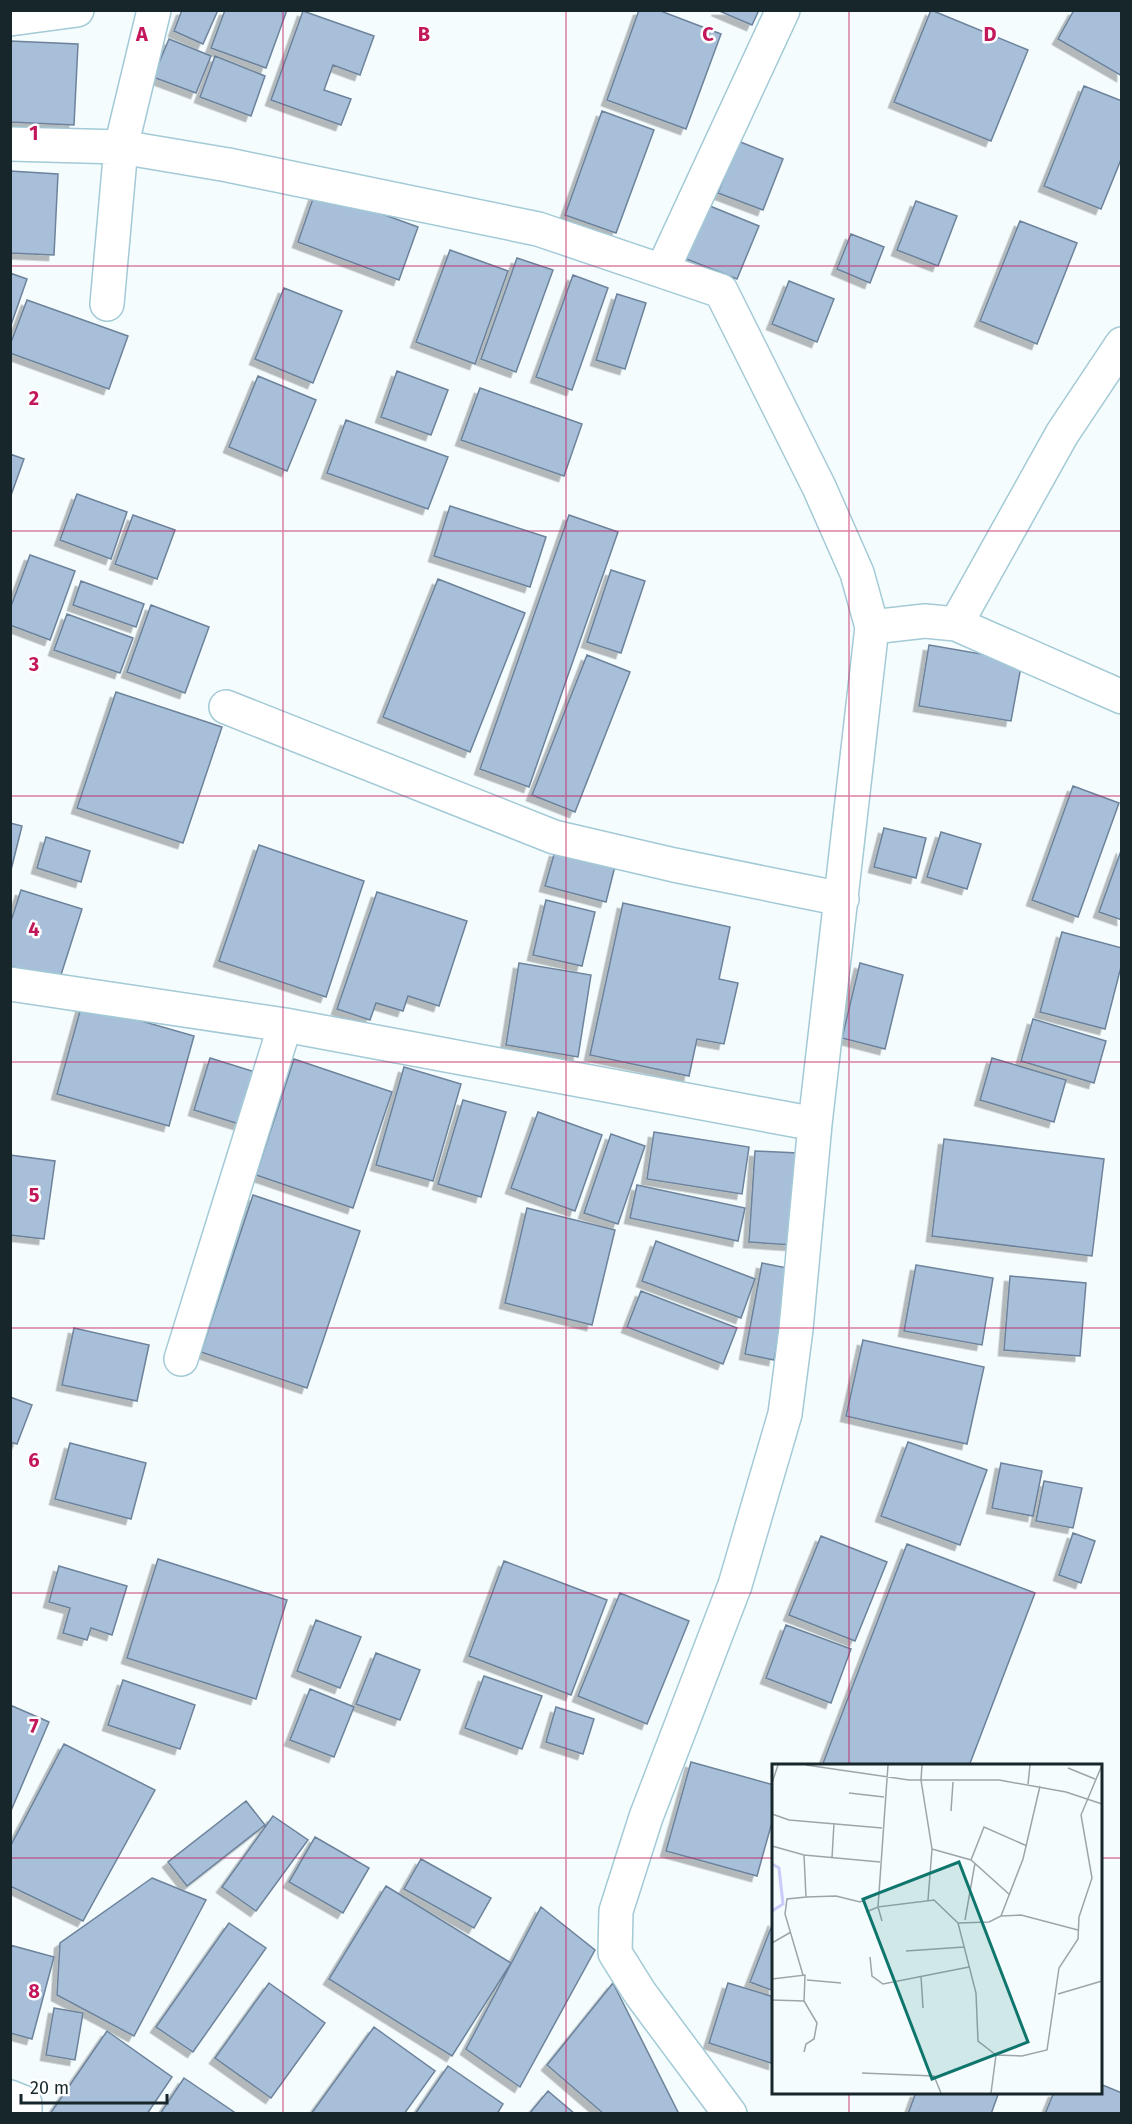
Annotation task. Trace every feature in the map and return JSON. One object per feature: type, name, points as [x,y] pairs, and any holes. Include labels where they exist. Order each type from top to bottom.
[{"type":"street","points":[[10,19],[77,10]]},
{"type":"street","points":[[107,304],[121,147],[154,10]]},
{"type":"street","points":[[662,271],[783,10]]},
{"type":"street","points":[[10,144],[121,147],[228,165],[538,229],[721,291],[819,487],[858,573],[872,627],[815,1124],[796,1329],[785,1414],[735,1586],[646,1817],[616,1911],[615,1953],[640,1993],[730,2114]]},
{"type":"street","points":[[956,624],[1062,434],[1122,344]]},
{"type":"street","points":[[872,627],[925,621],[956,624],[1122,697]]},
{"type":"street","points":[[226,707],[554,837],[674,866],[842,899]]},
{"type":"street","points":[[10,984],[285,1024],[815,1124]]},
{"type":"street","points":[[181,1359],[285,1024]]},
{"type":"street","points":[[10,2097],[25,2103],[25,2114]]},
{"type":"building","points":[[182,10],[218,10],[203,44],[174,31]]},
{"type":"building","points":[[225,10],[287,10],[266,68],[211,48]]},
{"type":"building","points":[[639,10],[658,10],[721,34],[686,129],[607,100]]},
{"type":"building","points":[[717,10],[759,10],[752,25]]},
{"type":"building","points":[[931,10],[1028,50],[991,141],[894,102]]},
{"type":"building","points":[[1074,10],[1122,10],[1122,76],[1058,39]]},
{"type":"building","points":[[303,11],[374,36],[360,75],[333,65],[324,90],[351,99],[341,125],[271,100]]},
{"type":"building","points":[[169,39],[211,56],[196,93],[153,77]]},
{"type":"building","points":[[10,41],[78,44],[74,125],[10,122]]},
{"type":"building","points":[[215,56],[265,76],[251,116],[200,97]]},
{"type":"building","points":[[1084,86],[1122,101],[1122,157],[1101,209],[1044,186]]},
{"type":"building","points":[[602,111],[654,130],[616,233],[565,215]]},
{"type":"building","points":[[738,141],[783,159],[763,210],[718,193]]},
{"type":"building","points":[[10,171],[58,174],[54,255],[10,253]]},
{"type":"building","points":[[316,190],[418,227],[399,280],[298,242]]},
{"type":"building","points":[[916,201],[957,216],[938,266],[897,250]]},
{"type":"building","points":[[705,204],[759,226],[737,279],[684,258]]},
{"type":"building","points":[[1020,221],[1077,243],[1037,344],[980,321]]},
{"type":"building","points":[[851,234],[884,247],[870,283],[837,269]]},
{"type":"building","points":[[450,250],[508,271],[475,364],[416,342]]},
{"type":"building","points":[[517,258],[553,270],[516,372],[481,359]]},
{"type":"building","points":[[10,273],[27,279],[11,325],[10,325]]},
{"type":"building","points":[[573,275],[608,288],[572,390],[536,377]]},
{"type":"building","points":[[789,281],[834,299],[817,342],[772,324]]},
{"type":"building","points":[[284,288],[342,311],[313,383],[255,359]]},
{"type":"building","points":[[617,294],[646,303],[625,369],[596,360]]},
{"type":"building","points":[[27,300],[128,336],[109,389],[10,353],[10,345]]},
{"type":"building","points":[[397,371],[448,390],[431,435],[381,417]]},
{"type":"building","points":[[258,376],[316,400],[287,471],[229,447]]},
{"type":"building","points":[[480,388],[582,424],[564,476],[461,440]]},
{"type":"building","points":[[346,420],[448,457],[428,509],[327,473]]},
{"type":"building","points":[[10,454],[24,459],[10,498]]},
{"type":"building","points":[[77,494],[127,512],[111,559],[60,540]]},
{"type":"building","points":[[450,506],[546,537],[530,587],[434,556]]},
{"type":"building","points":[[133,515],[175,530],[157,579],[115,564]]},
{"type":"building","points":[[569,515],[618,532],[529,787],[480,769]]},
{"type":"building","points":[[30,555],[75,571],[50,640],[10,625],[10,609]]},
{"type":"building","points":[[611,570],[645,581],[621,653],[587,642]]},
{"type":"building","points":[[438,579],[525,613],[470,752],[383,717]]},
{"type":"building","points":[[81,581],[144,604],[136,627],[73,605]]},
{"type":"building","points":[[151,605],[209,627],[185,693],[127,672]]},
{"type":"building","points":[[67,614],[133,638],[120,673],[54,650]]},
{"type":"building","points":[[929,645],[1022,661],[1011,721],[919,706]]},
{"type":"building","points":[[587,655],[630,672],[575,812],[532,795]]},
{"type":"building","points":[[116,692],[222,727],[183,843],[77,808]]},
{"type":"building","points":[[1073,786],[1119,803],[1078,917],[1032,900]]},
{"type":"building","points":[[10,823],[22,826],[10,874]]},
{"type":"building","points":[[884,828],[926,838],[916,878],[874,867]]},
{"type":"building","points":[[941,832],[981,844],[967,889],[927,877]]},
{"type":"building","points":[[46,837],[90,851],[81,882],[37,868]]},
{"type":"building","points":[[259,845],[364,881],[326,997],[219,961]]},
{"type":"building","points":[[1122,848],[1122,920],[1099,912]]},
{"type":"building","points":[[555,851],[615,866],[606,902],[545,886]]},
{"type":"building","points":[[21,890],[82,909],[59,981],[10,966],[10,924]]},
{"type":"building","points":[[377,892],[467,921],[439,1006],[408,996],[403,1011],[376,1003],[370,1020],[337,1009]]},
{"type":"building","points":[[546,900],[595,912],[582,966],[533,955]]},
{"type":"building","points":[[623,903],[730,927],[719,979],[738,983],[724,1044],[697,1039],[689,1076],[590,1055]]},
{"type":"building","points":[[1062,932],[1122,948],[1122,963],[1105,1029],[1040,1012]]},
{"type":"building","points":[[519,963],[591,975],[578,1057],[506,1045]]},
{"type":"building","points":[[860,963],[903,975],[885,1049],[842,1038]]},
{"type":"building","points":[[82,1004],[194,1036],[169,1126],[57,1094]]},
{"type":"building","points":[[1033,1019],[1106,1041],[1094,1083],[1021,1061]]},
{"type":"building","points":[[210,1058],[255,1072],[239,1124],[194,1110]]},
{"type":"building","points":[[992,1058],[1066,1080],[1054,1122],[980,1100]]},
{"type":"building","points":[[294,1059],[392,1092],[353,1208],[256,1175]]},
{"type":"building","points":[[404,1067],[461,1084],[433,1181],[376,1165]]},
{"type":"building","points":[[463,1100],[506,1112],[481,1197],[438,1184]]},
{"type":"building","points":[[538,1112],[602,1135],[575,1211],[511,1188]]},
{"type":"building","points":[[654,1132],[749,1147],[742,1194],[647,1179]]},
{"type":"building","points":[[611,1134],[645,1146],[618,1224],[584,1213]]},
{"type":"building","points":[[944,1139],[1104,1159],[1092,1256],[932,1236]]},
{"type":"building","points":[[755,1151],[798,1153],[793,1245],[749,1242]]},
{"type":"building","points":[[10,1155],[55,1161],[44,1239],[10,1235]]},
{"type":"building","points":[[637,1185],[745,1208],[738,1241],[630,1218]]},
{"type":"building","points":[[253,1195],[360,1231],[307,1388],[201,1352]]},
{"type":"building","points":[[527,1208],[615,1230],[592,1325],[505,1303]]},
{"type":"building","points":[[656,1241],[755,1279],[741,1318],[642,1281]]},
{"type":"building","points":[[762,1263],[792,1269],[774,1360],[745,1354]]},
{"type":"building","points":[[916,1265],[993,1278],[982,1345],[904,1331]]},
{"type":"building","points":[[1010,1276],[1086,1283],[1080,1356],[1004,1350]]},
{"type":"building","points":[[641,1291],[737,1328],[723,1364],[627,1327]]},
{"type":"building","points":[[74,1328],[149,1345],[137,1401],[62,1385]]},
{"type":"building","points":[[863,1340],[984,1367],[967,1444],[846,1416]]},
{"type":"building","points":[[10,1397],[32,1405],[17,1444],[10,1442]]},
{"type":"building","points":[[908,1442],[987,1470],[960,1545],[881,1516]]},
{"type":"building","points":[[70,1443],[146,1463],[131,1519],[55,1499]]},
{"type":"building","points":[[1001,1463],[1042,1471],[1033,1516],[992,1508]]},
{"type":"building","points":[[1044,1481],[1082,1488],[1073,1528],[1036,1521]]},
{"type":"building","points":[[1073,1533],[1095,1541],[1081,1583],[1059,1575]]},
{"type":"building","points":[[821,1536],[887,1562],[855,1641],[789,1615]]},
{"type":"building","points":[[907,1544],[1035,1593],[970,1764],[823,1764]]},
{"type":"building","points":[[158,1559],[287,1600],[256,1699],[127,1658]]},
{"type":"building","points":[[504,1561],[607,1600],[571,1695],[469,1656]]},
{"type":"building","points":[[59,1566],[127,1586],[112,1635],[91,1628],[87,1640],[63,1633],[70,1608],[49,1602]]},
{"type":"building","points":[[620,1593],[689,1621],[647,1724],[578,1696]]},
{"type":"building","points":[[316,1620],[361,1637],[340,1688],[297,1671]]},
{"type":"building","points":[[786,1625],[851,1649],[831,1703],[766,1678]]},
{"type":"building","points":[[376,1653],[420,1670],[400,1720],[356,1704]]},
{"type":"building","points":[[484,1676],[542,1696],[522,1749],[465,1728]]},
{"type":"building","points":[[123,1680],[195,1705],[180,1749],[108,1725]]},
{"type":"building","points":[[310,1689],[354,1707],[334,1757],[290,1740]]},
{"type":"building","points":[[10,1705],[49,1722],[10,1813]]},
{"type":"building","points":[[556,1707],[594,1719],[583,1754],[546,1742]]},
{"type":"building","points":[[64,1744],[155,1790],[83,1921],[10,1886],[10,1847]]},
{"type":"building","points":[[691,1762],[772,1784],[772,1822],[757,1876],[666,1851]]},
{"type":"building","points":[[246,1801],[265,1825],[187,1886],[168,1862]]},
{"type":"building","points":[[273,1816],[308,1840],[256,1911],[222,1887]]},
{"type":"building","points":[[315,1837],[369,1868],[343,1913],[289,1882]]},
{"type":"building","points":[[421,1859],[491,1898],[474,1928],[404,1889]]},
{"type":"building","points":[[152,1878],[206,1900],[134,2036],[57,1995],[60,1943]]},
{"type":"building","points":[[386,1886],[511,1963],[452,2056],[329,1979]]},
{"type":"building","points":[[541,1907],[595,1950],[520,2087],[466,2049]]},
{"type":"building","points":[[229,1923],[266,1948],[193,2052],[156,2027]]},
{"type":"building","points":[[772,1925],[772,1990],[750,1982]]},
{"type":"building","points":[[10,1945],[54,1957],[32,2039],[10,2033]]},
{"type":"building","points":[[269,1983],[325,2023],[271,2098],[215,2058]]},
{"type":"building","points":[[613,1983],[679,2114],[604,2114],[547,2065]]},
{"type":"building","points":[[728,1983],[772,1996],[772,2063],[709,2043]]},
{"type":"building","points":[[54,2008],[83,2013],[75,2060],[46,2055]]},
{"type":"building","points":[[374,2027],[435,2071],[404,2114],[311,2114]]},
{"type":"building","points":[[107,2031],[172,2077],[147,2114],[50,2114]]},
{"type":"building","points":[[448,2066],[503,2104],[497,2114],[415,2114]]},
{"type":"building","points":[[184,2078],[237,2114],[160,2114]]},
{"type":"building","points":[[1102,2085],[1122,2093],[1122,2114],[1045,2114],[1053,2094],[1102,2094]]},
{"type":"building","points":[[548,2091],[575,2114],[529,2114]]},
{"type":"building","points":[[915,2094],[998,2094],[991,2114],[908,2114]]}]
